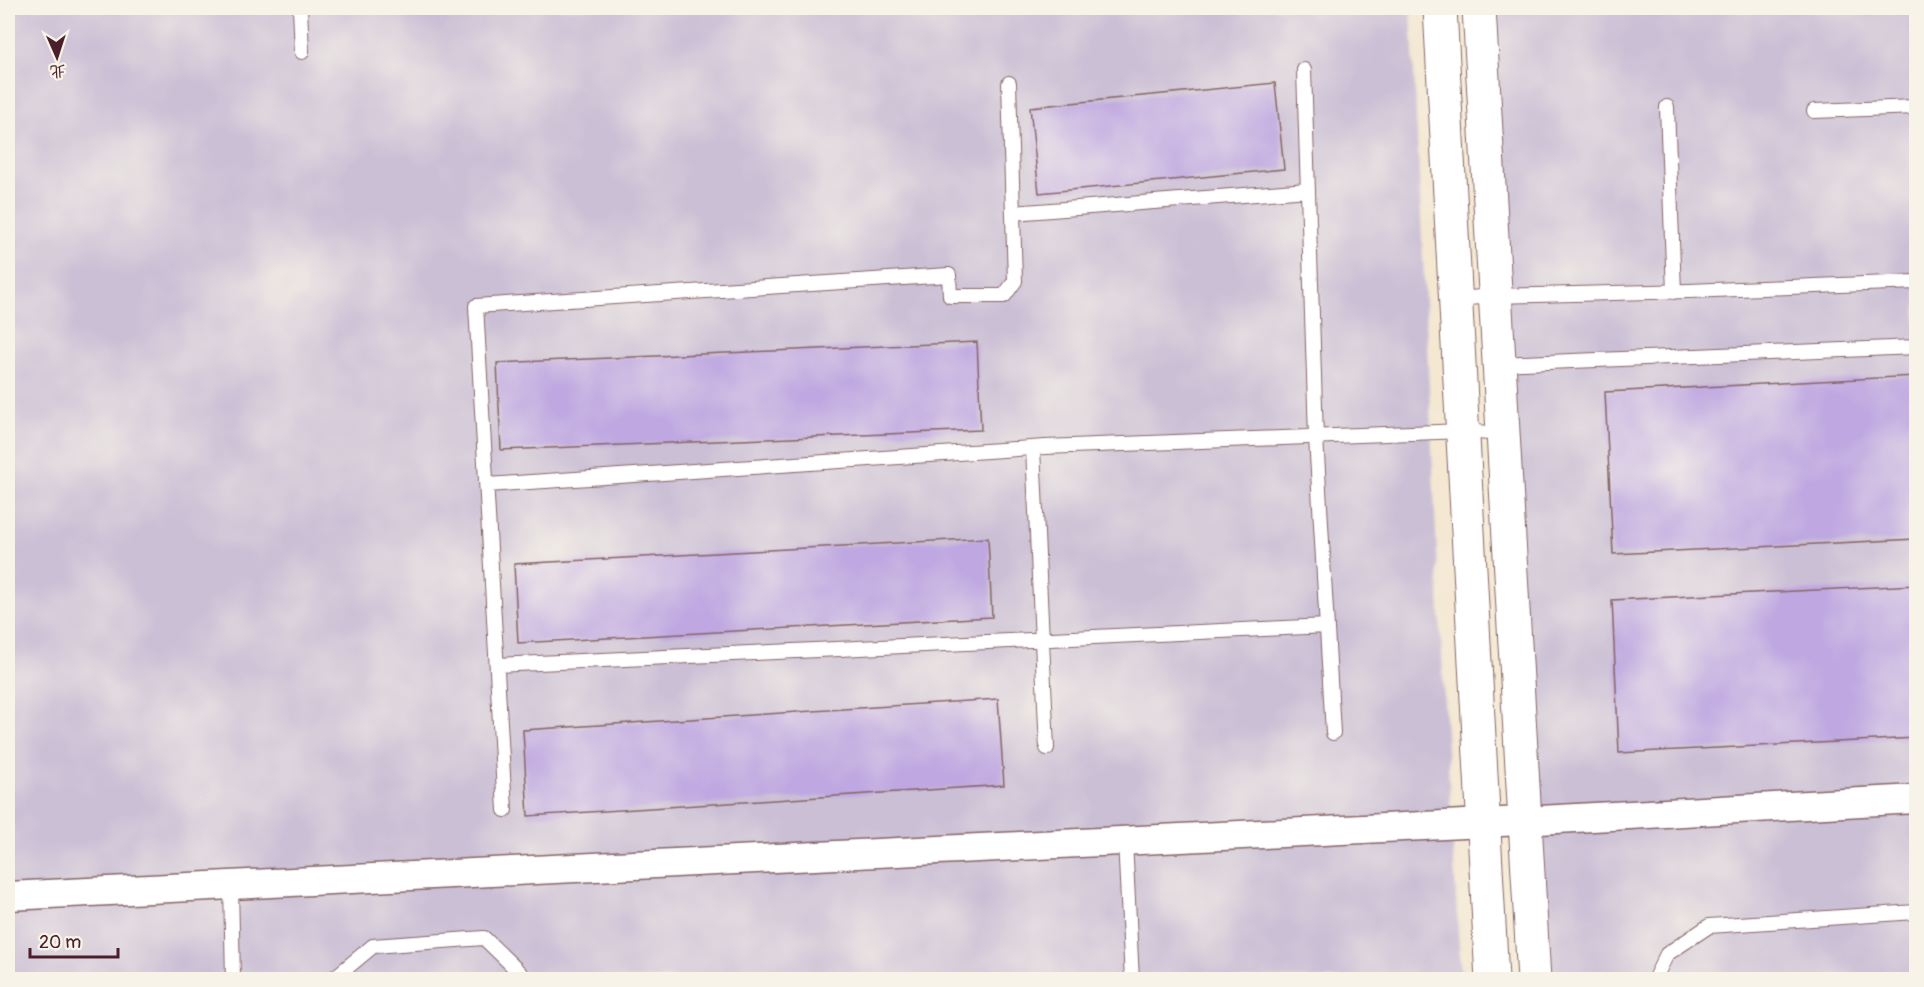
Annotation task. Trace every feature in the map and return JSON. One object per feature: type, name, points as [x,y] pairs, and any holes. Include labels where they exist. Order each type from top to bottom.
[{"type":"street","points":[[1440,8],[1492,980]]},
{"type":"street","points":[[1479,8],[1534,980]]},
{"type":"street","points":[[8,897],[1526,821],[1917,799]]},
{"type":"lane","points":[[300,8],[302,52]]},
{"type":"lane","points":[[1304,70],[1316,437],[1333,733]]},
{"type":"lane","points":[[505,810],[476,306],[949,275],[950,296],[1004,296],[1015,281],[1009,83]]},
{"type":"lane","points":[[1814,111],[1917,106]]},
{"type":"lane","points":[[1667,107],[1674,292]]},
{"type":"lane","points":[[1013,213],[1308,190]]},
{"type":"lane","points":[[1455,299],[1917,282]]},
{"type":"lane","points":[[1499,364],[1917,347]]},
{"type":"lane","points":[[487,486],[1033,448],[1463,431],[1503,434]]},
{"type":"lane","points":[[1033,448],[1047,748]]},
{"type":"lane","points":[[497,665],[1327,626]]},
{"type":"lane","points":[[1125,841],[1132,980]]},
{"type":"lane","points":[[231,886],[233,980]]},
{"type":"lane","points":[[1654,980],[1667,954],[1709,926],[1917,912]]},
{"type":"lane","points":[[332,980],[373,946],[484,938],[520,973],[520,980]]},
{"type":"shaded area","points":[[8,8],[1411,8],[1444,699],[1461,979],[8,979]]},
{"type":"shaded area","points":[[1488,8],[1916,8],[1916,979],[1541,979]]},
{"type":"building","points":[[1275,83],[1284,169],[1039,193],[1030,107]]},
{"type":"building","points":[[977,342],[981,430],[501,450],[497,363]]},
{"type":"building","points":[[1916,376],[1916,539],[1613,554],[1605,392]]},
{"type":"building","points":[[988,538],[992,617],[518,643],[514,564]]},
{"type":"building","points":[[1916,585],[1916,738],[1619,753],[1612,600]]},
{"type":"building","points":[[998,699],[1004,785],[528,816],[523,730]]}]
